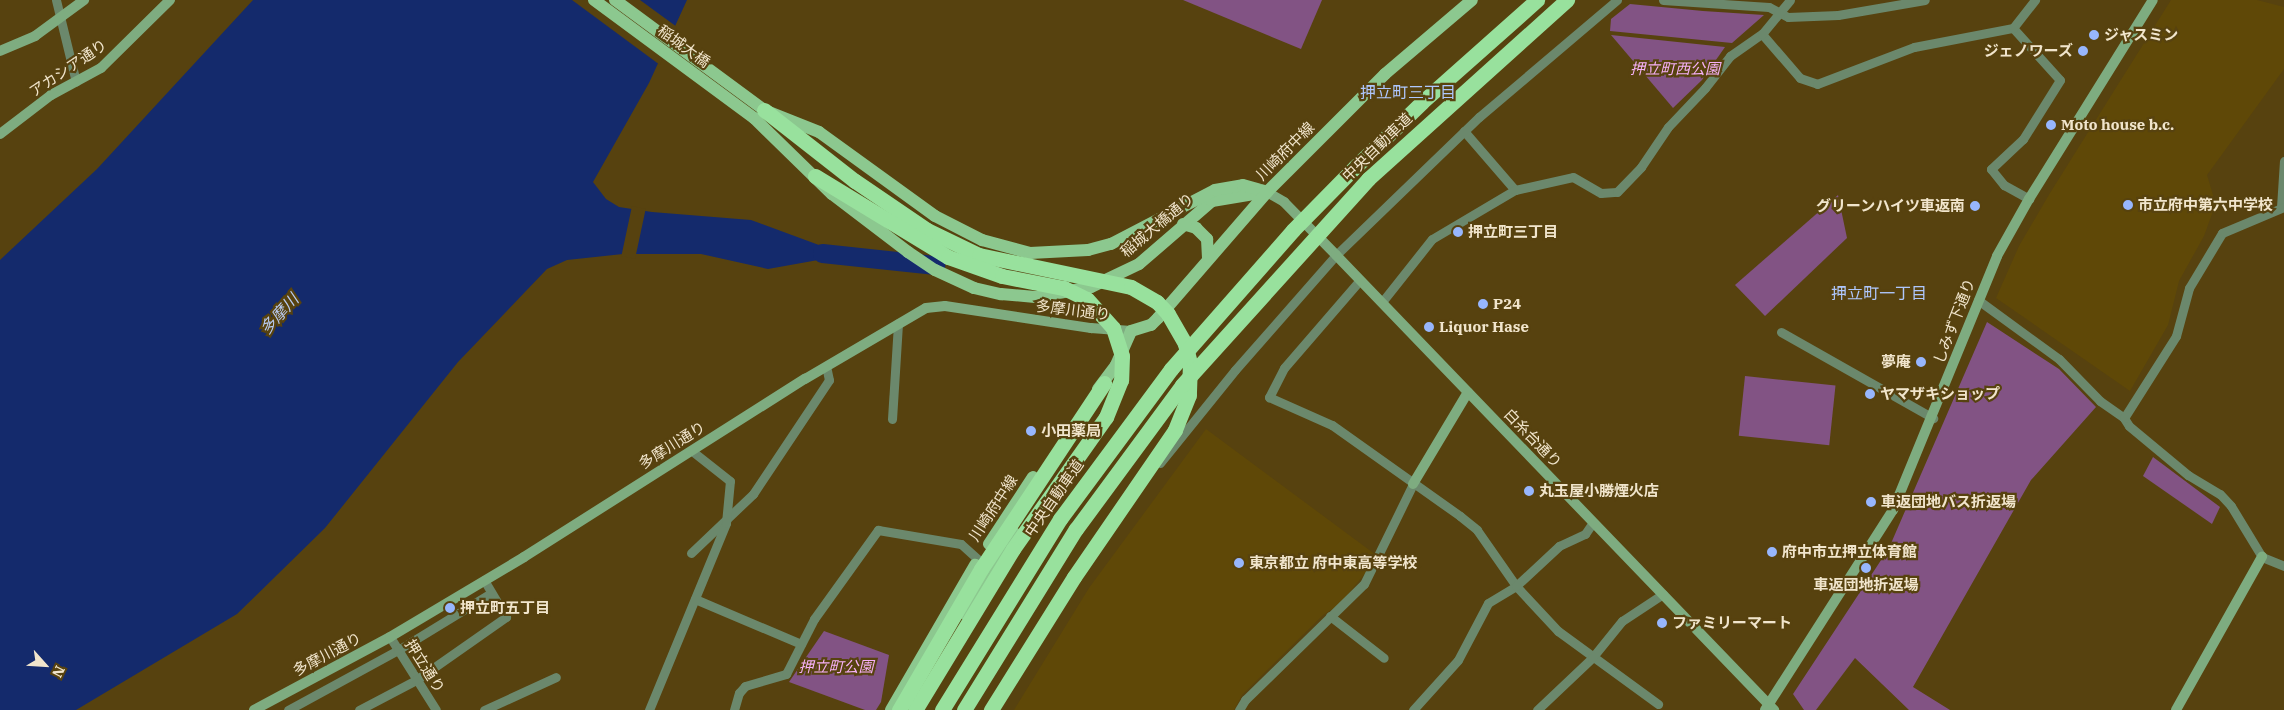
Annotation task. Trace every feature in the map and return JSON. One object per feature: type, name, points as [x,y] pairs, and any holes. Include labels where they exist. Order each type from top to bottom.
[{"type":"highway","name":"中央自動車道","points":[[942,710],[1025,571],[1109,450],[1171,369],[1312,210],[1422,102],[1538,0]]},
{"type":"highway","name":"中央自動車道","points":[[964,710],[1047,575],[1124,461],[1182,385],[1326,223],[1432,119],[1567,0]]},
{"type":"highway","points":[[759,114],[898,211],[952,244],[1008,262],[1094,276],[1131,287],[1158,302],[1179,328],[1190,363],[1189,395],[1184,411],[1164,448],[1074,576],[991,710]]},
{"type":"highway","points":[[815,176],[948,258],[1002,276],[1064,288],[1087,299],[1113,328],[1122,356],[1121,380],[1106,417],[1013,550],[915,710]]},
{"type":"highway","points":[[899,710],[934,647],[1013,521],[1104,383]]},
{"type":"main road","name":"稲城大橋","points":[[594,0],[759,114]]},
{"type":"main road","name":"稲城大橋","points":[[615,0],[759,114]]},
{"type":"main road","name":"川崎府中線","points":[[891,710],[940,622],[978,560],[1071,419],[1104,383],[1131,331],[1151,325],[1267,192],[1385,74],[1472,0]]},
{"type":"main road","name":"稲城大橋通り","points":[[759,114],[832,194],[901,246],[951,279],[1001,294],[1049,296],[1092,287],[1125,273],[1150,256],[1183,224],[1212,201],[1267,192]]},
{"type":"main road","name":"稲城大橋通り","points":[[759,114],[819,132],[935,216],[982,240],[1030,253],[1060,254],[1111,244],[1215,190],[1243,185],[1267,192]]},
{"type":"main road","points":[[1183,224],[1196,228],[1207,239],[1208,258]]},
{"type":"main road","points":[[899,710],[913,696],[1004,549],[1102,414],[1126,370],[1131,331]]},
{"type":"main road","points":[[940,622],[953,630]]},
{"type":"street","points":[[56,0],[76,82]]},
{"type":"street","points":[[0,52],[35,36],[84,0]]},
{"type":"street","name":"アカシア通り","points":[[0,134],[52,95],[76,82],[115,56],[170,0]]},
{"type":"street","points":[[997,710],[1075,584],[1152,474],[1235,370],[1336,255],[1464,131],[1617,0]]},
{"type":"street","points":[[1663,0],[1769,7],[1788,17],[1838,15],[1925,0]]},
{"type":"street","points":[[1382,302],[1432,239],[1515,190],[1573,176],[1601,193],[1617,192],[1641,166],[1668,127],[1705,88],[1730,56],[1762,34],[1790,0]]},
{"type":"street","points":[[1762,34],[1800,78],[1817,84],[1914,47],[2013,28],[2034,0]]},
{"type":"street","name":"しみず下通り","points":[[1769,708],[1876,541],[1902,492],[1933,418],[1978,300],[2029,199],[2153,0]]},
{"type":"street","points":[[2013,28],[2060,80],[2023,139],[1991,169],[2004,185],[2029,199]]},
{"type":"street","points":[[1464,131],[1515,190]]},
{"type":"street","points":[[2124,418],[2176,336],[2189,288],[2222,232],[2282,207],[2284,161]]},
{"type":"street","name":"白糸台通り","points":[[1267,192],[1284,202],[1382,302],[1769,708]]},
{"type":"street","points":[[1360,280],[1284,368],[1269,397],[1332,425],[1477,530],[1516,586],[1558,631],[1592,658],[1658,704]]},
{"type":"street","points":[[1978,300],[2059,359],[2100,401],[2124,418],[2129,426],[2188,475],[2220,494],[2232,506],[2262,556],[2284,566]]},
{"type":"street","name":"多摩川通り","points":[[254,710],[390,636],[484,580],[826,366],[926,308],[938,306],[1091,328],[1131,331]]},
{"type":"street","points":[[892,418],[898,323]]},
{"type":"street","points":[[1781,332],[1933,418]]},
{"type":"street","points":[[691,553],[726,523],[753,494],[796,433],[829,380],[826,366]]},
{"type":"street","points":[[1239,710],[1245,700],[1364,584],[1414,484],[1468,392]]},
{"type":"street","points":[[649,710],[726,523],[730,481],[692,451]]},
{"type":"street","points":[[1413,710],[1458,660],[1488,602],[1516,586],[1559,546],[1585,534],[1593,522]]},
{"type":"street","points":[[734,710],[739,692],[746,686],[786,674],[801,644],[841,578],[878,530],[961,544],[978,560]]},
{"type":"street","points":[[2176,710],[2262,556]]},
{"type":"street","points":[[358,710],[416,680],[506,617],[484,580]]},
{"type":"street","points":[[291,709],[398,650],[491,593]]},
{"type":"street","points":[[1537,710],[1592,658],[1622,621],[1662,594]]},
{"type":"street","points":[[694,599],[801,644]]},
{"type":"street","points":[[1330,616],[1384,658]]},
{"type":"street","name":"押立通り","points":[[390,636],[436,710]]},
{"type":"street","points":[[484,710],[556,677]]},
{"type":"shaded area","name":"市立府中第六中学校","points":[[2171,0],[2257,0],[2284,7],[2284,69],[2207,175],[2213,195],[2212,214],[2204,236],[2179,281],[2168,325],[2130,391],[1996,298],[2019,246],[2050,193]]},
{"type":"shaded area","name":"東京都立 府中東高等学校","points":[[1206,429],[1376,555],[1367,571],[1339,605],[1323,615],[1242,695],[1234,710],[1014,710],[1089,588]]},
{"type":"green space","points":[[1183,0],[1322,0],[1301,49]]},
{"type":"green space","points":[[1630,4],[1764,15],[1732,43],[1610,31],[1611,19]]},
{"type":"green space","name":"押立町西公園","points":[[1611,35],[1725,47],[1702,80],[1673,108]]},
{"type":"green space","points":[[1838,195],[1847,238],[1765,316],[1735,285]]},
{"type":"green space","points":[[1987,322],[2059,369],[2096,407],[2031,480],[1913,687],[1950,710],[1909,710],[1855,658],[1816,710],[1804,710],[1793,694],[1889,548]]},
{"type":"green space","points":[[1745,376],[1836,386],[1829,445],[1739,436]]},
{"type":"green space","points":[[2153,457],[2220,507],[2212,524],[2143,476]]},
{"type":"green space","name":"押立町公園","points":[[824,631],[889,655],[881,702],[876,710],[865,710],[789,682]]},
{"type":"water","name":"多摩川","points":[[253,0],[687,0],[649,83],[593,182],[606,199],[619,207],[652,212],[751,220],[846,255],[768,269],[701,254],[623,254],[567,260],[547,269],[458,362],[325,528],[237,614],[76,710],[0,710],[0,260],[97,169]]},
{"type":"pier","points":[[572,0],[640,0],[677,27],[660,65]]},
{"type":"pier","points":[[632,206],[646,209],[635,259],[621,256]]},
{"type":"waterway","points":[[822,253],[935,265]]},
{"type":"place","name":"ジャスミン","points":[[2094,35]]},
{"type":"place","name":"ジェノワーズ","points":[[2083,51]]},
{"type":"place","name":"Moto house b.c.","points":[[2051,125]]},
{"type":"place","name":"市立府中第六中学校","points":[[2128,205]]},
{"type":"place","name":"グリーンハイツ車返南","points":[[1975,206]]},
{"type":"place","name":"押立町三丁目","points":[[1458,232]]},
{"type":"place","name":"P24","points":[[1483,304]]},
{"type":"place","name":"Liquor Hase","points":[[1429,327]]},
{"type":"place","name":"夢庵","points":[[1921,362]]},
{"type":"place","name":"ヤマザキショップ","points":[[1870,394]]},
{"type":"place","name":"小田薬局","points":[[1031,431]]},
{"type":"place","name":"丸玉屋小勝煙火店","points":[[1529,491]]},
{"type":"place","name":"車返団地バス折返場","points":[[1871,502]]},
{"type":"place","name":"府中市立押立体育館","points":[[1772,552]]},
{"type":"place","name":"東京都立 府中東高等学校","points":[[1239,563]]},
{"type":"place","name":"車返団地折返場","points":[[1866,568]]},
{"type":"place","name":"押立町五丁目","points":[[450,608]]},
{"type":"place","name":"ファミリーマート","points":[[1662,623]]},
{"type":"district","name":"押立町三丁目","points":[[1408,92]]},
{"type":"district","name":"押立町一丁目","points":[[1879,293]]}]
